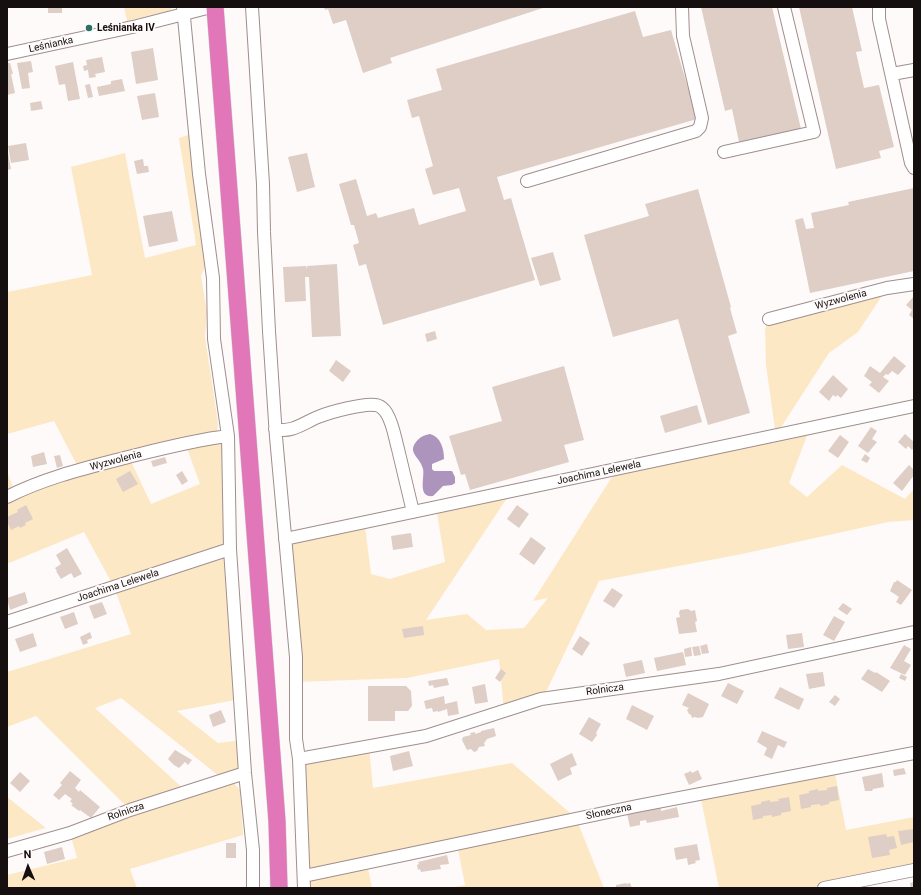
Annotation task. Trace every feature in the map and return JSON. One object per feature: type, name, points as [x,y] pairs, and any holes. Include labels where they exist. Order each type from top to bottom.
[{"type":"highway","points":[[214,11],[277,821],[279,888]]},
{"type":"street","points":[[252,7],[263,184],[264,232],[275,429],[296,657],[296,739],[299,759],[304,888]]},
{"type":"street","points":[[526,181],[696,131],[700,127],[702,118],[684,36],[682,7]]},
{"type":"street","points":[[724,152],[814,132],[784,7]]},
{"type":"street","points":[[879,7],[879,19],[911,163],[914,168]]},
{"type":"street","points":[[183,10],[199,174],[213,278],[214,339],[228,436],[230,550],[245,773],[253,850],[253,888]]},
{"type":"street","name":"Leśnianka","points":[[7,54],[137,26],[183,10],[214,11]]},
{"type":"street","points":[[892,74],[914,70]]},
{"type":"street","name":"Wyzwolenia","points":[[769,319],[887,288],[914,284]]},
{"type":"street","points":[[275,429],[290,430],[332,412],[376,404],[388,414],[413,512]]},
{"type":"street","name":"Joachima Lelewela","points":[[285,539],[914,406]]},
{"type":"street","name":"Wyzwolenia","points":[[7,497],[38,483],[106,463],[201,439],[228,436]]},
{"type":"street","name":"Joachima Lelewela","points":[[7,622],[230,550]]},
{"type":"street","name":"Rolnicza","points":[[299,759],[426,736],[541,699],[719,674],[914,632]]},
{"type":"street","name":"Słoneczna","points":[[304,876],[631,807],[914,753]]},
{"type":"street","name":"Rolnicza","points":[[7,851],[70,833],[130,810],[245,773]]},
{"type":"street","points":[[824,888],[914,870]]},
{"type":"shaded area","points":[[124,7],[172,7],[171,10],[127,21]]},
{"type":"shaded area","points":[[191,134],[208,261],[201,276],[207,312],[205,337],[218,423],[217,434],[228,436],[240,699],[177,711],[218,743],[243,740],[245,773],[232,781],[240,790],[243,835],[130,869],[137,888],[7,888],[7,875],[77,858],[70,833],[130,810],[36,716],[7,727],[7,672],[131,634],[114,587],[84,532],[9,563],[7,560],[7,471],[15,493],[80,471],[54,421],[7,434],[7,292],[92,275],[71,167],[125,153],[145,258],[196,245],[179,138]],"holes":[[[185,443],[200,484],[151,504],[129,457]],[[121,698],[224,780],[187,792],[95,708]]]},
{"type":"shaded area","points":[[887,288],[858,332],[829,353],[776,435],[810,428],[789,483],[807,497],[842,465],[905,499],[914,489],[914,520],[888,522],[742,554],[599,581],[544,696],[504,711],[499,659],[407,678],[296,682],[290,545],[294,542],[365,526],[371,574],[390,579],[445,562],[436,507],[511,492],[426,620],[467,614],[486,630],[524,628],[548,598],[533,601],[617,469],[776,436],[766,365],[765,329],[769,319]]},
{"type":"shaded area","points":[[430,434],[437,438],[441,444],[444,455],[444,459],[432,464],[432,469],[434,471],[452,471],[455,477],[455,483],[452,485],[443,486],[433,496],[428,496],[423,490],[423,469],[413,449],[419,439]]},
{"type":"shaded area","points":[[369,747],[373,788],[512,763],[576,818],[604,888],[451,888],[465,885],[457,844],[367,863],[372,888],[304,888],[299,759]]},
{"type":"shaded area","points":[[834,768],[846,830],[914,817],[914,870],[824,888],[719,888],[700,794]]},
{"type":"shaded area","points":[[7,797],[46,828],[7,839]]},
{"type":"building","points":[[48,7],[62,7],[62,13],[48,13]]},
{"type":"building","points":[[324,7],[546,7],[390,58],[392,63],[363,73],[346,20],[333,24],[328,9],[325,10]]},
{"type":"building","points":[[701,7],[772,7],[801,129],[739,142],[732,109],[725,111]]},
{"type":"building","points":[[799,7],[852,7],[862,51],[856,52],[864,88],[879,85],[894,147],[879,151],[881,158],[836,169]]},
{"type":"building","points":[[635,11],[643,37],[671,30],[697,119],[497,177],[504,200],[511,198],[535,280],[383,325],[366,264],[359,266],[353,245],[359,243],[354,225],[351,225],[339,184],[356,179],[367,216],[376,213],[378,218],[414,208],[419,225],[466,211],[459,188],[433,195],[425,169],[433,166],[419,116],[412,118],[407,100],[442,90],[436,69]]},
{"type":"building","points":[[153,48],[158,80],[136,84],[131,52]]},
{"type":"building","points":[[102,57],[105,72],[95,74],[96,77],[89,78],[88,70],[84,71],[83,66],[87,65],[86,60]]},
{"type":"building","points":[[31,61],[33,72],[28,73],[30,88],[22,89],[17,63]]},
{"type":"building","points":[[73,62],[80,99],[68,101],[65,84],[59,85],[55,66]]},
{"type":"building","points":[[7,63],[10,63],[13,74],[11,74],[15,93],[7,95]]},
{"type":"building","points":[[122,79],[125,91],[99,96],[97,87],[111,84],[111,81]]},
{"type":"building","points":[[90,84],[93,97],[88,98],[85,85]]},
{"type":"building","points":[[155,93],[159,117],[142,120],[137,96]]},
{"type":"building","points":[[41,101],[43,109],[31,111],[30,103]]},
{"type":"building","points":[[26,143],[29,160],[11,163],[8,146]]},
{"type":"building","points":[[7,147],[11,169],[7,170]]},
{"type":"building","points":[[307,153],[315,187],[297,192],[288,157]]},
{"type":"building","points":[[143,159],[144,166],[148,166],[149,172],[137,174],[134,161]]},
{"type":"building","points":[[914,188],[914,271],[810,293],[795,220],[803,218],[806,229],[814,228],[811,213],[849,205],[848,202]]},
{"type":"building","points":[[698,189],[731,307],[737,333],[728,336],[750,413],[708,425],[678,319],[613,337],[584,235],[649,216],[645,204]]},
{"type":"building","points":[[172,211],[178,241],[149,247],[143,216]]},
{"type":"building","points":[[553,252],[561,280],[540,286],[531,258]]},
{"type":"building","points":[[337,264],[341,336],[312,337],[309,277],[305,277],[306,301],[285,302],[283,267],[306,266],[307,269],[307,266]]},
{"type":"building","points":[[914,296],[914,319],[909,315],[912,310],[906,305]]},
{"type":"building","points":[[435,331],[437,339],[427,342],[425,334]]},
{"type":"building","points":[[894,356],[906,366],[898,375],[892,371],[883,377],[889,381],[879,393],[869,385],[872,382],[864,376],[870,366],[880,373]]},
{"type":"building","points":[[336,360],[351,371],[343,382],[329,371]]},
{"type":"building","points":[[564,366],[584,440],[564,445],[569,462],[470,490],[465,474],[461,475],[449,436],[502,421],[492,387]]},
{"type":"building","points":[[833,375],[848,389],[841,398],[837,395],[836,397],[833,395],[829,401],[819,392]]},
{"type":"building","points":[[697,405],[702,422],[665,433],[660,416]]},
{"type":"building","points":[[871,427],[877,431],[872,439],[877,442],[868,453],[858,446]]},
{"type":"building","points":[[905,434],[914,442],[914,447],[912,450],[908,446],[906,449],[898,442]]},
{"type":"building","points":[[840,435],[849,442],[838,458],[828,451]]},
{"type":"building","points":[[44,452],[47,464],[33,467],[31,456]]},
{"type":"building","points":[[865,454],[870,458],[867,463],[861,460]]},
{"type":"building","points":[[60,455],[63,466],[57,468],[54,456]]},
{"type":"building","points":[[165,457],[167,463],[153,467],[151,461]]},
{"type":"building","points":[[909,465],[914,470],[914,475],[902,491],[893,483]]},
{"type":"building","points":[[130,471],[138,484],[123,492],[116,479]]},
{"type":"building","points":[[182,471],[188,481],[182,485],[176,475]]},
{"type":"building","points":[[26,505],[33,519],[25,523],[26,525],[20,528],[19,526],[11,530],[7,522],[7,517],[18,512],[17,510]]},
{"type":"building","points":[[517,505],[529,514],[519,528],[507,519]]},
{"type":"building","points":[[411,533],[413,547],[393,550],[391,536]]},
{"type":"building","points":[[531,537],[546,548],[534,565],[519,554]]},
{"type":"building","points":[[67,548],[82,574],[74,578],[71,573],[61,579],[55,568],[61,564],[56,555]]},
{"type":"building","points":[[897,580],[912,590],[901,605],[896,602],[899,597],[890,591],[894,582]]},
{"type":"building","points":[[612,588],[623,595],[614,608],[603,601]]},
{"type":"building","points":[[25,592],[28,603],[10,610],[7,598]]},
{"type":"building","points":[[102,602],[107,614],[94,619],[89,606]]},
{"type":"building","points":[[843,603],[852,609],[847,615],[838,609]]},
{"type":"building","points":[[688,609],[691,611],[695,610],[697,632],[679,634],[676,618],[680,617],[680,610]]},
{"type":"building","points":[[74,612],[78,624],[65,629],[60,617]]},
{"type":"building","points":[[834,616],[845,622],[834,641],[823,635]]},
{"type":"building","points":[[423,626],[424,635],[404,638],[402,629]]},
{"type":"building","points":[[90,632],[92,638],[87,640],[88,643],[83,645],[80,637]]},
{"type":"building","points":[[33,633],[37,646],[20,652],[15,639]]},
{"type":"building","points":[[802,633],[804,647],[788,649],[786,635]]},
{"type":"building","points":[[580,636],[590,643],[582,656],[572,649]]},
{"type":"building","points":[[707,644],[709,653],[702,654],[700,646]]},
{"type":"building","points":[[904,645],[911,649],[904,661],[911,665],[905,675],[890,668]]},
{"type":"building","points":[[699,646],[701,655],[694,656],[692,647]]},
{"type":"building","points":[[691,647],[692,656],[685,657],[684,649]]},
{"type":"building","points":[[683,652],[686,665],[657,671],[654,658]]},
{"type":"building","points":[[642,660],[645,673],[626,677],[623,664]]},
{"type":"building","points":[[501,669],[506,673],[500,682],[495,678]]},
{"type":"building","points":[[868,669],[890,681],[882,692],[861,679]]},
{"type":"building","points":[[823,672],[825,686],[809,689],[806,674]]},
{"type":"building","points":[[901,674],[907,677],[905,681],[899,678]]},
{"type":"building","points":[[447,678],[449,685],[434,688],[433,685],[429,686],[428,681]]},
{"type":"building","points":[[728,683],[744,691],[737,704],[721,696]]},
{"type":"building","points":[[485,684],[488,702],[475,704],[472,687]]},
{"type":"building","points":[[368,686],[406,686],[411,691],[412,706],[408,711],[395,711],[395,721],[368,721]]},
{"type":"building","points":[[780,687],[804,699],[799,710],[774,698]]},
{"type":"building","points":[[688,693],[709,704],[703,717],[692,718],[687,710],[689,708],[682,705]]},
{"type":"building","points":[[835,695],[840,699],[835,706],[829,702]]},
{"type":"building","points":[[444,696],[445,704],[457,701],[459,714],[448,716],[447,709],[433,712],[432,708],[426,709],[424,701]]},
{"type":"building","points":[[632,705],[654,716],[647,730],[626,719]]},
{"type":"building","points":[[221,710],[226,722],[213,727],[209,715]]},
{"type":"building","points":[[589,717],[601,724],[596,733],[597,735],[592,742],[579,734]]},
{"type":"building","points":[[494,728],[496,736],[487,739],[484,743],[485,746],[479,747],[477,751],[474,752],[471,749],[467,750],[462,740],[463,737],[471,735],[470,733],[475,732],[475,734]]},
{"type":"building","points":[[762,731],[787,742],[784,748],[778,745],[772,759],[764,755],[767,748],[757,742]]},
{"type":"building","points":[[175,750],[192,760],[188,765],[185,762],[179,768],[168,759]]},
{"type":"building","points":[[409,751],[413,766],[393,771],[390,756]]},
{"type":"building","points":[[572,753],[577,765],[570,768],[572,774],[558,781],[550,764]]},
{"type":"building","points":[[904,768],[906,774],[894,776],[893,770]]},
{"type":"building","points":[[698,770],[702,779],[689,785],[684,774],[691,771],[692,773]]},
{"type":"building","points":[[70,771],[81,780],[75,788],[79,792],[80,790],[100,807],[91,818],[71,805],[73,804],[70,801],[72,799],[65,794],[59,800],[53,795],[62,785],[60,783]]},
{"type":"building","points":[[20,772],[30,781],[20,792],[10,783]]},
{"type":"building","points":[[882,773],[884,787],[873,789],[872,791],[865,791],[862,777]]},
{"type":"building","points":[[837,786],[839,800],[820,806],[820,804],[811,805],[811,807],[801,809],[799,795],[818,789],[818,791],[827,790],[827,788]]},
{"type":"building","points":[[789,797],[791,811],[772,817],[772,815],[763,816],[763,818],[753,820],[751,806],[770,800],[770,802],[779,801],[778,799]]},
{"type":"building","points":[[655,807],[656,809],[661,808],[661,811],[677,807],[679,817],[647,823],[646,820],[640,821],[640,825],[630,827],[627,814],[645,811],[645,809]]},
{"type":"building","points":[[914,829],[914,842],[901,845],[898,831]]},
{"type":"building","points":[[886,834],[887,837],[894,836],[897,848],[889,850],[890,855],[872,858],[868,837]]},
{"type":"building","points":[[226,843],[236,843],[236,858],[226,858]]},
{"type":"building","points":[[697,844],[700,860],[695,861],[696,863],[688,865],[687,858],[676,860],[674,848]]},
{"type":"building","points":[[62,847],[65,859],[47,864],[44,852]]},
{"type":"building","points":[[447,855],[449,864],[440,865],[441,869],[421,872],[420,869],[418,870],[418,862]]},
{"type":"building","points":[[914,882],[914,888],[911,888],[910,883]]},
{"type":"building","points":[[630,883],[632,888],[613,888],[616,887],[616,885]]},
{"type":"place","name":"Leśnianka IV","points":[[89,28]]}]
